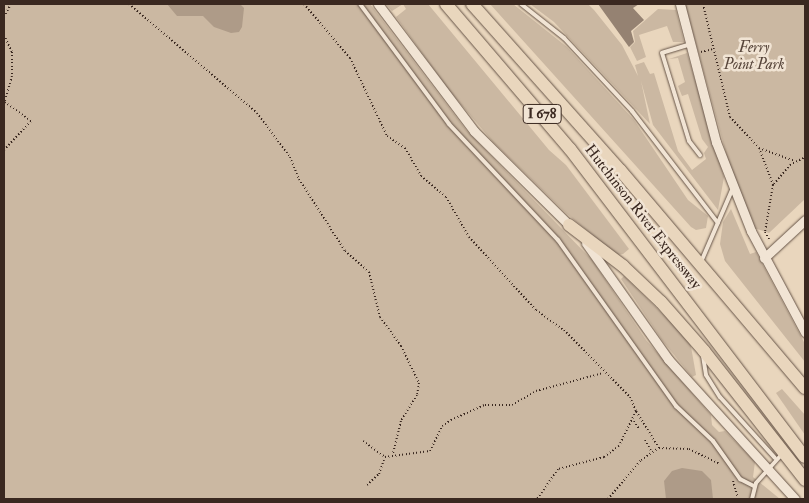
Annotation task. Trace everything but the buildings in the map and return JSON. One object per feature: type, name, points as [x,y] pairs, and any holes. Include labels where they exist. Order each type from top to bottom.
[{"type":"highway","name":"Hutchinson River Expressway","points":[[446,4],[570,149],[709,344],[805,457]]},
{"type":"highway","name":"Hutchinson River Expressway","points":[[472,4],[700,264],[805,388]]},
{"type":"highway","points":[[569,225],[635,277],[709,344],[779,456],[805,480]]},
{"type":"street","points":[[378,4],[471,127],[569,225],[604,265],[668,359],[795,499]]},
{"type":"street","points":[[680,4],[716,142],[733,188],[764,258],[804,328]]},
{"type":"street","points":[[764,258],[805,220]]},
{"type":"lane","points":[[360,4],[449,124],[558,240],[676,406],[714,441],[740,479],[754,486]]},
{"type":"lane","points":[[521,4],[564,38],[632,111],[718,223]]},
{"type":"lane","points":[[691,44],[662,53],[690,141],[700,155]]},
{"type":"lane","points":[[700,264],[733,188]]},
{"type":"lane","points":[[752,499],[754,486],[779,456],[794,443]]},
{"type":"path","points":[[4,17],[11,4]]},
{"type":"path","points":[[128,4],[257,113],[290,157],[299,179],[345,251],[369,272],[380,317],[401,346],[419,383],[417,395],[401,421],[393,454]]},
{"type":"path","points":[[304,4],[350,58],[387,136],[408,151],[422,176],[446,197],[462,228],[501,272],[630,397],[636,411],[659,448]]},
{"type":"path","points":[[702,4],[730,117],[759,148],[773,185],[767,235]]},
{"type":"path","points":[[4,35],[12,52],[12,76],[4,103],[31,121],[4,150]]},
{"type":"path","points":[[693,54],[713,49]]},
{"type":"path","points":[[759,148],[795,161]]},
{"type":"path","points":[[773,185],[795,161],[805,157]]},
{"type":"path","points":[[385,457],[393,454],[430,451],[442,426],[474,409],[512,405],[536,390],[603,372]]},
{"type":"path","points":[[537,499],[558,469],[616,450],[626,436],[636,411]]},
{"type":"path","points":[[634,421],[639,429]]},
{"type":"path","points":[[644,440],[651,451]]},
{"type":"path","points":[[363,441],[385,457]]},
{"type":"path","points":[[608,499],[651,451],[659,448],[698,452],[723,467]]},
{"type":"path","points":[[367,485],[379,474],[385,457]]},
{"type":"path","points":[[731,476],[738,499]]},
{"type":"green space","points":[[4,4],[370,4],[466,130],[592,260],[646,340],[711,415],[712,425],[719,432],[725,431],[755,462],[753,477],[780,499],[4,499]]},
{"type":"green space","points":[[386,4],[403,4],[392,11]]},
{"type":"green space","points":[[403,4],[428,4],[549,150],[566,165],[629,249],[623,254],[617,255],[567,214],[493,142],[448,89],[396,17],[406,9]]},
{"type":"green space","points":[[490,4],[513,4],[567,47],[634,120],[688,200],[708,216],[706,228],[696,230],[691,227]]},
{"type":"green space","points":[[530,4],[588,4],[594,10],[622,45],[638,76],[635,65],[644,62],[650,74],[654,73],[678,151],[692,170],[706,159],[704,153],[708,147],[702,139],[688,94],[682,96],[678,86],[685,82],[678,58],[669,59],[687,53],[724,177],[718,210],[653,125],[641,81],[650,124],[554,22]]},
{"type":"green space","name":"Ferry Point Park","points":[[685,4],[805,4],[805,199],[769,233],[754,228],[728,160]]},
{"type":"green space","points":[[658,9],[676,10],[684,42],[673,42],[667,26],[639,35],[646,57],[637,61],[630,47],[635,42],[633,31]]},
{"type":"green space","points":[[731,209],[750,254],[756,252],[805,344],[805,362],[725,261],[720,244],[723,222]]},
{"type":"green space","points":[[624,276],[690,341],[696,375],[692,377],[662,340],[621,279]]},
{"type":"green space","points":[[782,389],[805,415],[805,435],[776,393]]},
{"type":"shaded area","points":[[167,4],[240,4],[244,8],[242,27],[239,32],[231,33],[214,27],[203,16],[177,16]]},
{"type":"shaded area","points":[[682,468],[702,471],[711,480],[713,499],[666,499],[664,481],[672,471]]}]
